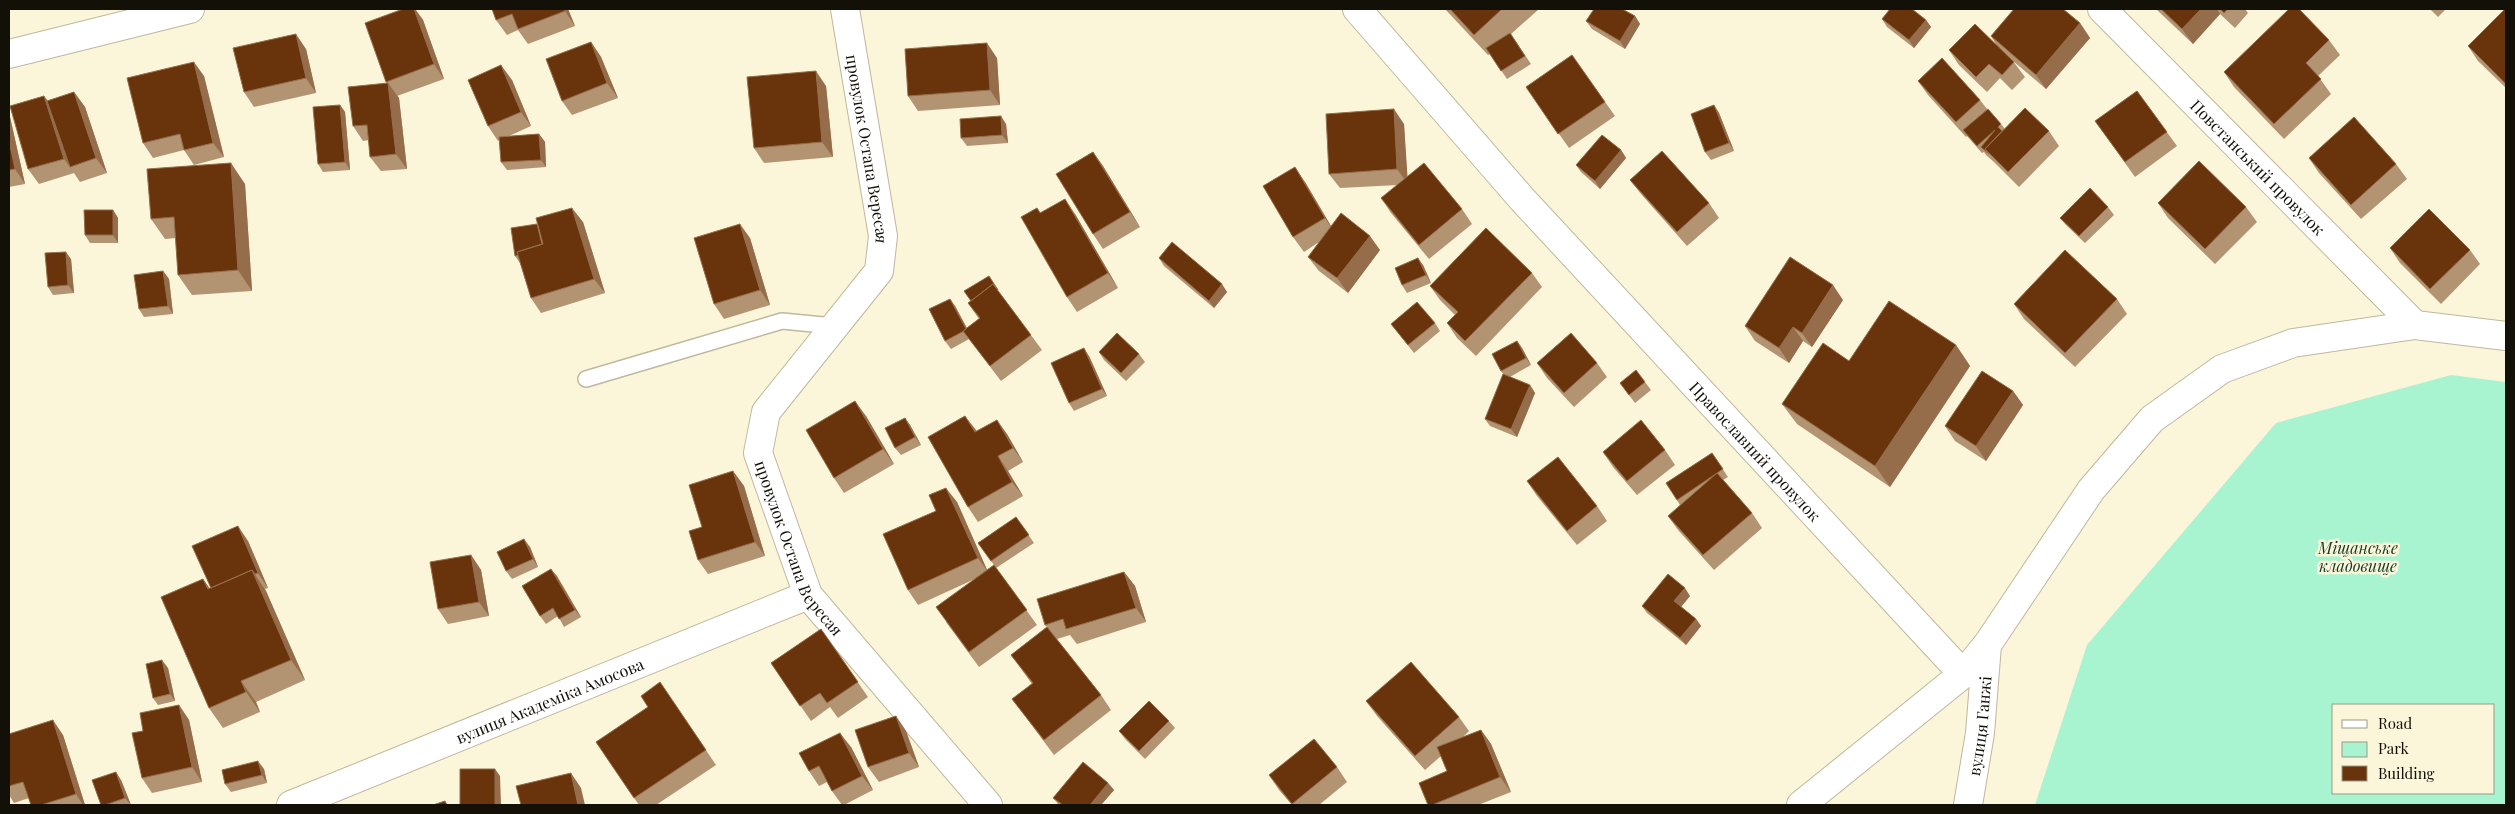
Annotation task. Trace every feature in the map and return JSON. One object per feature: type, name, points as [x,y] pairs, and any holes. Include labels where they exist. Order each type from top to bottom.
[{"type":"street","points":[[9,54],[190,9]]},
{"type":"street","name":"провулок Остапа Вересая","points":[[845,9],[883,236],[879,271],[766,412],[758,452],[808,594],[988,805]]},
{"type":"street","name":"Православний провулок","points":[[1357,9],[1473,145],[1522,199],[1963,674]]},
{"type":"street","name":"Повстанський провулок","points":[[2102,9],[2415,325]]},
{"type":"street","points":[[1801,805],[1963,674],[1987,645],[2091,490],[2152,418],[2222,369],[2293,343],[2415,325],[2506,336]]},
{"type":"street","name":"вулиця Академіка Амосова","points":[[291,805],[808,594]]},
{"type":"street","name":"вулиця Ганжі","points":[[1968,805],[1980,733],[1987,645]]},
{"type":"lane","points":[[586,379],[782,321],[834,326]]},
{"type":"green space","name":"Міщанське кладовище","points":[[2451,375],[2506,382],[2506,805],[2035,805],[2087,645],[2276,423]]},
{"type":"building","points":[[403,9],[414,9],[434,64],[386,82],[365,23]]},
{"type":"building","points":[[492,9],[564,9],[565,11],[518,29],[512,14],[496,20]]},
{"type":"building","points":[[1450,9],[1502,9],[1474,35]]},
{"type":"building","points":[[1594,9],[1622,9],[1635,16],[1620,41],[1586,21]]},
{"type":"building","points":[[1890,9],[1912,9],[1926,20],[1909,40],[1882,19]]},
{"type":"building","points":[[2014,9],[2063,9],[2080,23],[2036,75],[1991,36]]},
{"type":"building","points":[[2161,9],[2201,9],[2182,29]]},
{"type":"building","points":[[2220,9],[2228,9],[2224,13]]},
{"type":"building","points":[[2289,9],[2299,9],[2329,40],[2306,63],[2321,79],[2274,124],[2224,72]]},
{"type":"building","points":[[2506,9],[2506,84],[2468,46]]},
{"type":"building","points":[[1975,24],[2014,62],[2002,75],[1989,64],[1976,77],[1949,50]]},
{"type":"building","points":[[1510,33],[1525,56],[1501,71],[1486,48]]},
{"type":"building","points":[[296,34],[306,78],[244,92],[233,48]]},
{"type":"building","points":[[591,42],[607,83],[562,101],[546,59]]},
{"type":"building","points":[[987,43],[990,90],[908,96],[905,49]]},
{"type":"building","points":[[1572,55],[1605,102],[1558,134],[1526,87]]},
{"type":"building","points":[[1942,58],[1980,100],[1956,122],[1918,81]]},
{"type":"building","points":[[194,62],[213,143],[184,150],[180,134],[143,143],[127,78]]},
{"type":"building","points":[[501,65],[521,112],[488,126],[468,80]]},
{"type":"building","points":[[816,71],[822,142],[754,148],[747,77]]},
{"type":"building","points":[[388,83],[396,154],[370,157],[367,125],[353,126],[348,87]]},
{"type":"building","points":[[2137,91],[2167,132],[2125,162],[2095,121]]},
{"type":"building","points":[[74,92],[96,158],[70,167],[47,101]]},
{"type":"building","points":[[44,96],[64,159],[28,169],[10,106]]},
{"type":"building","points":[[340,105],[345,162],[318,164],[313,107]]},
{"type":"building","points":[[1714,105],[1729,143],[1705,152],[1691,114]]},
{"type":"building","points":[[2025,108],[2049,131],[2008,172],[1985,149]]},
{"type":"building","points":[[1394,109],[1397,169],[1329,174],[1326,114]]},
{"type":"building","points":[[1988,109],[2001,124],[1998,127],[2002,131],[1985,149],[1989,154],[1981,147],[1995,130],[1977,146],[1963,130]]},
{"type":"building","points":[[1001,116],[1002,135],[961,138],[960,119]]},
{"type":"building","points":[[2354,117],[2396,164],[2351,205],[2309,158]]},
{"type":"building","points":[[539,134],[541,160],[501,162],[499,137]]},
{"type":"building","points":[[1602,135],[1621,150],[1595,181],[1576,165]]},
{"type":"building","points":[[9,141],[15,169],[9,170]]},
{"type":"building","points":[[1662,151],[1709,203],[1677,232],[1630,180]]},
{"type":"building","points":[[1093,152],[1130,212],[1093,234],[1056,174]]},
{"type":"building","points":[[2199,161],[2246,207],[2205,249],[2158,203]]},
{"type":"building","points":[[231,163],[238,270],[178,275],[174,217],[151,219],[147,169]]},
{"type":"building","points":[[1424,163],[1462,209],[1419,245],[1381,198]]},
{"type":"building","points":[[1295,167],[1325,218],[1293,237],[1263,186]]},
{"type":"building","points":[[2090,188],[2108,207],[2079,236],[2060,218]]},
{"type":"building","points":[[1065,199],[1108,273],[1067,297],[1021,217],[1037,208],[1040,213]]},
{"type":"building","points":[[572,208],[594,279],[531,298],[517,252],[543,244],[536,218]]},
{"type":"building","points":[[2429,209],[2470,250],[2430,289],[2390,248]]},
{"type":"building","points":[[84,210],[113,210],[113,235],[85,235]]},
{"type":"building","points":[[1341,213],[1370,236],[1337,278],[1308,257]]},
{"type":"building","points":[[537,224],[542,244],[517,252],[518,255],[515,256],[511,228]]},
{"type":"building","points":[[740,224],[760,290],[714,304],[694,238]]},
{"type":"building","points":[[1486,228],[1532,273],[1465,341],[1447,323],[1458,312],[1430,286]]},
{"type":"building","points":[[1172,242],[1222,284],[1209,301],[1159,258]]},
{"type":"building","points":[[2065,250],[2117,299],[2065,353],[2014,304]]},
{"type":"building","points":[[66,252],[68,285],[48,287],[45,253]]},
{"type":"building","points":[[1790,257],[1833,285],[1802,333],[1793,327],[1779,348],[1745,326]]},
{"type":"building","points":[[1418,258],[1426,275],[1402,285],[1395,268]]},
{"type":"building","points":[[163,271],[168,306],[139,309],[134,275]]},
{"type":"building","points":[[989,276],[998,290],[993,284],[971,301],[964,291]]},
{"type":"building","points":[[993,284],[1031,335],[990,366],[963,331],[980,318],[968,303]]},
{"type":"building","points":[[950,299],[966,329],[945,341],[929,309]]},
{"type":"building","points":[[1889,301],[1956,345],[1875,466],[1782,404],[1823,343],[1849,361]]},
{"type":"building","points":[[1417,302],[1435,323],[1408,345],[1391,324]]},
{"type":"building","points":[[1117,333],[1139,354],[1121,373],[1099,352]]},
{"type":"building","points":[[1571,333],[1597,363],[1564,393],[1537,363]]},
{"type":"building","points":[[1517,341],[1526,358],[1501,371],[1492,354]]},
{"type":"building","points":[[1084,348],[1102,389],[1069,403],[1051,363]]},
{"type":"building","points":[[1636,370],[1645,382],[1629,395],[1620,383]]},
{"type":"building","points":[[1982,371],[2013,391],[1976,446],[1945,426]]},
{"type":"building","points":[[1503,374],[1530,385],[1511,429],[1485,419]]},
{"type":"building","points":[[855,401],[883,449],[834,478],[806,430]]},
{"type":"building","points":[[965,416],[975,432],[997,420],[1013,448],[998,456],[1012,482],[968,507],[928,437]]},
{"type":"building","points":[[905,418],[915,437],[895,448],[885,428]]},
{"type":"building","points":[[1641,420],[1665,450],[1627,481],[1603,452]]},
{"type":"building","points":[[1712,453],[1723,469],[1677,500],[1666,483]]},
{"type":"building","points":[[1558,457],[1597,506],[1567,531],[1527,481]]},
{"type":"building","points":[[733,471],[755,542],[698,560],[689,531],[702,527],[689,485]]},
{"type":"building","points":[[1717,473],[1752,513],[1703,555],[1668,516]]},
{"type":"building","points":[[946,488],[978,558],[908,590],[883,534],[936,511],[929,495]]},
{"type":"building","points":[[1016,517],[1029,535],[991,561],[978,543]]},
{"type":"building","points":[[238,526],[258,573],[255,574],[252,570],[211,588],[192,546]]},
{"type":"building","points":[[524,539],[533,559],[506,571],[497,552]]},
{"type":"building","points":[[471,555],[479,602],[438,609],[430,562]]},
{"type":"building","points":[[994,565],[1027,610],[969,652],[936,607]]},
{"type":"building","points":[[551,569],[575,610],[559,619],[553,608],[540,616],[522,586]]},
{"type":"building","points":[[252,570],[291,660],[241,681],[246,692],[209,708],[161,597],[203,579],[208,589]]},
{"type":"building","points":[[1124,572],[1136,608],[1066,629],[1063,619],[1045,625],[1037,599]]},
{"type":"building","points":[[1668,574],[1685,588],[1674,601],[1696,619],[1680,638],[1642,606]]},
{"type":"building","points":[[1047,627],[1101,695],[1044,740],[1012,699],[1033,683],[1011,655]]},
{"type":"building","points":[[821,629],[858,682],[827,703],[820,693],[800,706],[771,663]]},
{"type":"building","points":[[162,660],[170,694],[153,698],[146,664]]},
{"type":"building","points":[[1411,662],[1459,717],[1415,756],[1366,701]]},
{"type":"building","points":[[660,682],[706,750],[634,798],[596,742],[648,707],[641,696]]},
{"type":"building","points":[[1149,701],[1169,721],[1139,751],[1119,731]]},
{"type":"building","points":[[179,705],[192,767],[142,778],[132,733],[143,731],[140,713]]},
{"type":"building","points":[[896,716],[909,753],[868,767],[855,730]]},
{"type":"building","points":[[53,720],[76,794],[41,805],[31,805],[23,782],[9,786],[9,734]]},
{"type":"building","points":[[1481,730],[1500,777],[1428,805],[1419,783],[1447,771],[1437,747]]},
{"type":"building","points":[[840,733],[862,776],[832,791],[819,766],[809,771],[799,753]]},
{"type":"building","points":[[1314,739],[1337,767],[1292,804],[1269,775]]},
{"type":"building","points":[[258,761],[262,775],[225,784],[222,770]]},
{"type":"building","points":[[1083,762],[1108,783],[1090,805],[1063,805],[1053,798]]},
{"type":"building","points":[[460,769],[495,769],[495,805],[460,805]]},
{"type":"building","points":[[116,772],[125,798],[101,805],[92,780]]},
{"type":"building","points":[[571,773],[578,805],[521,805],[516,786]]},
{"type":"building","points":[[445,801],[447,805],[433,805]]}]
